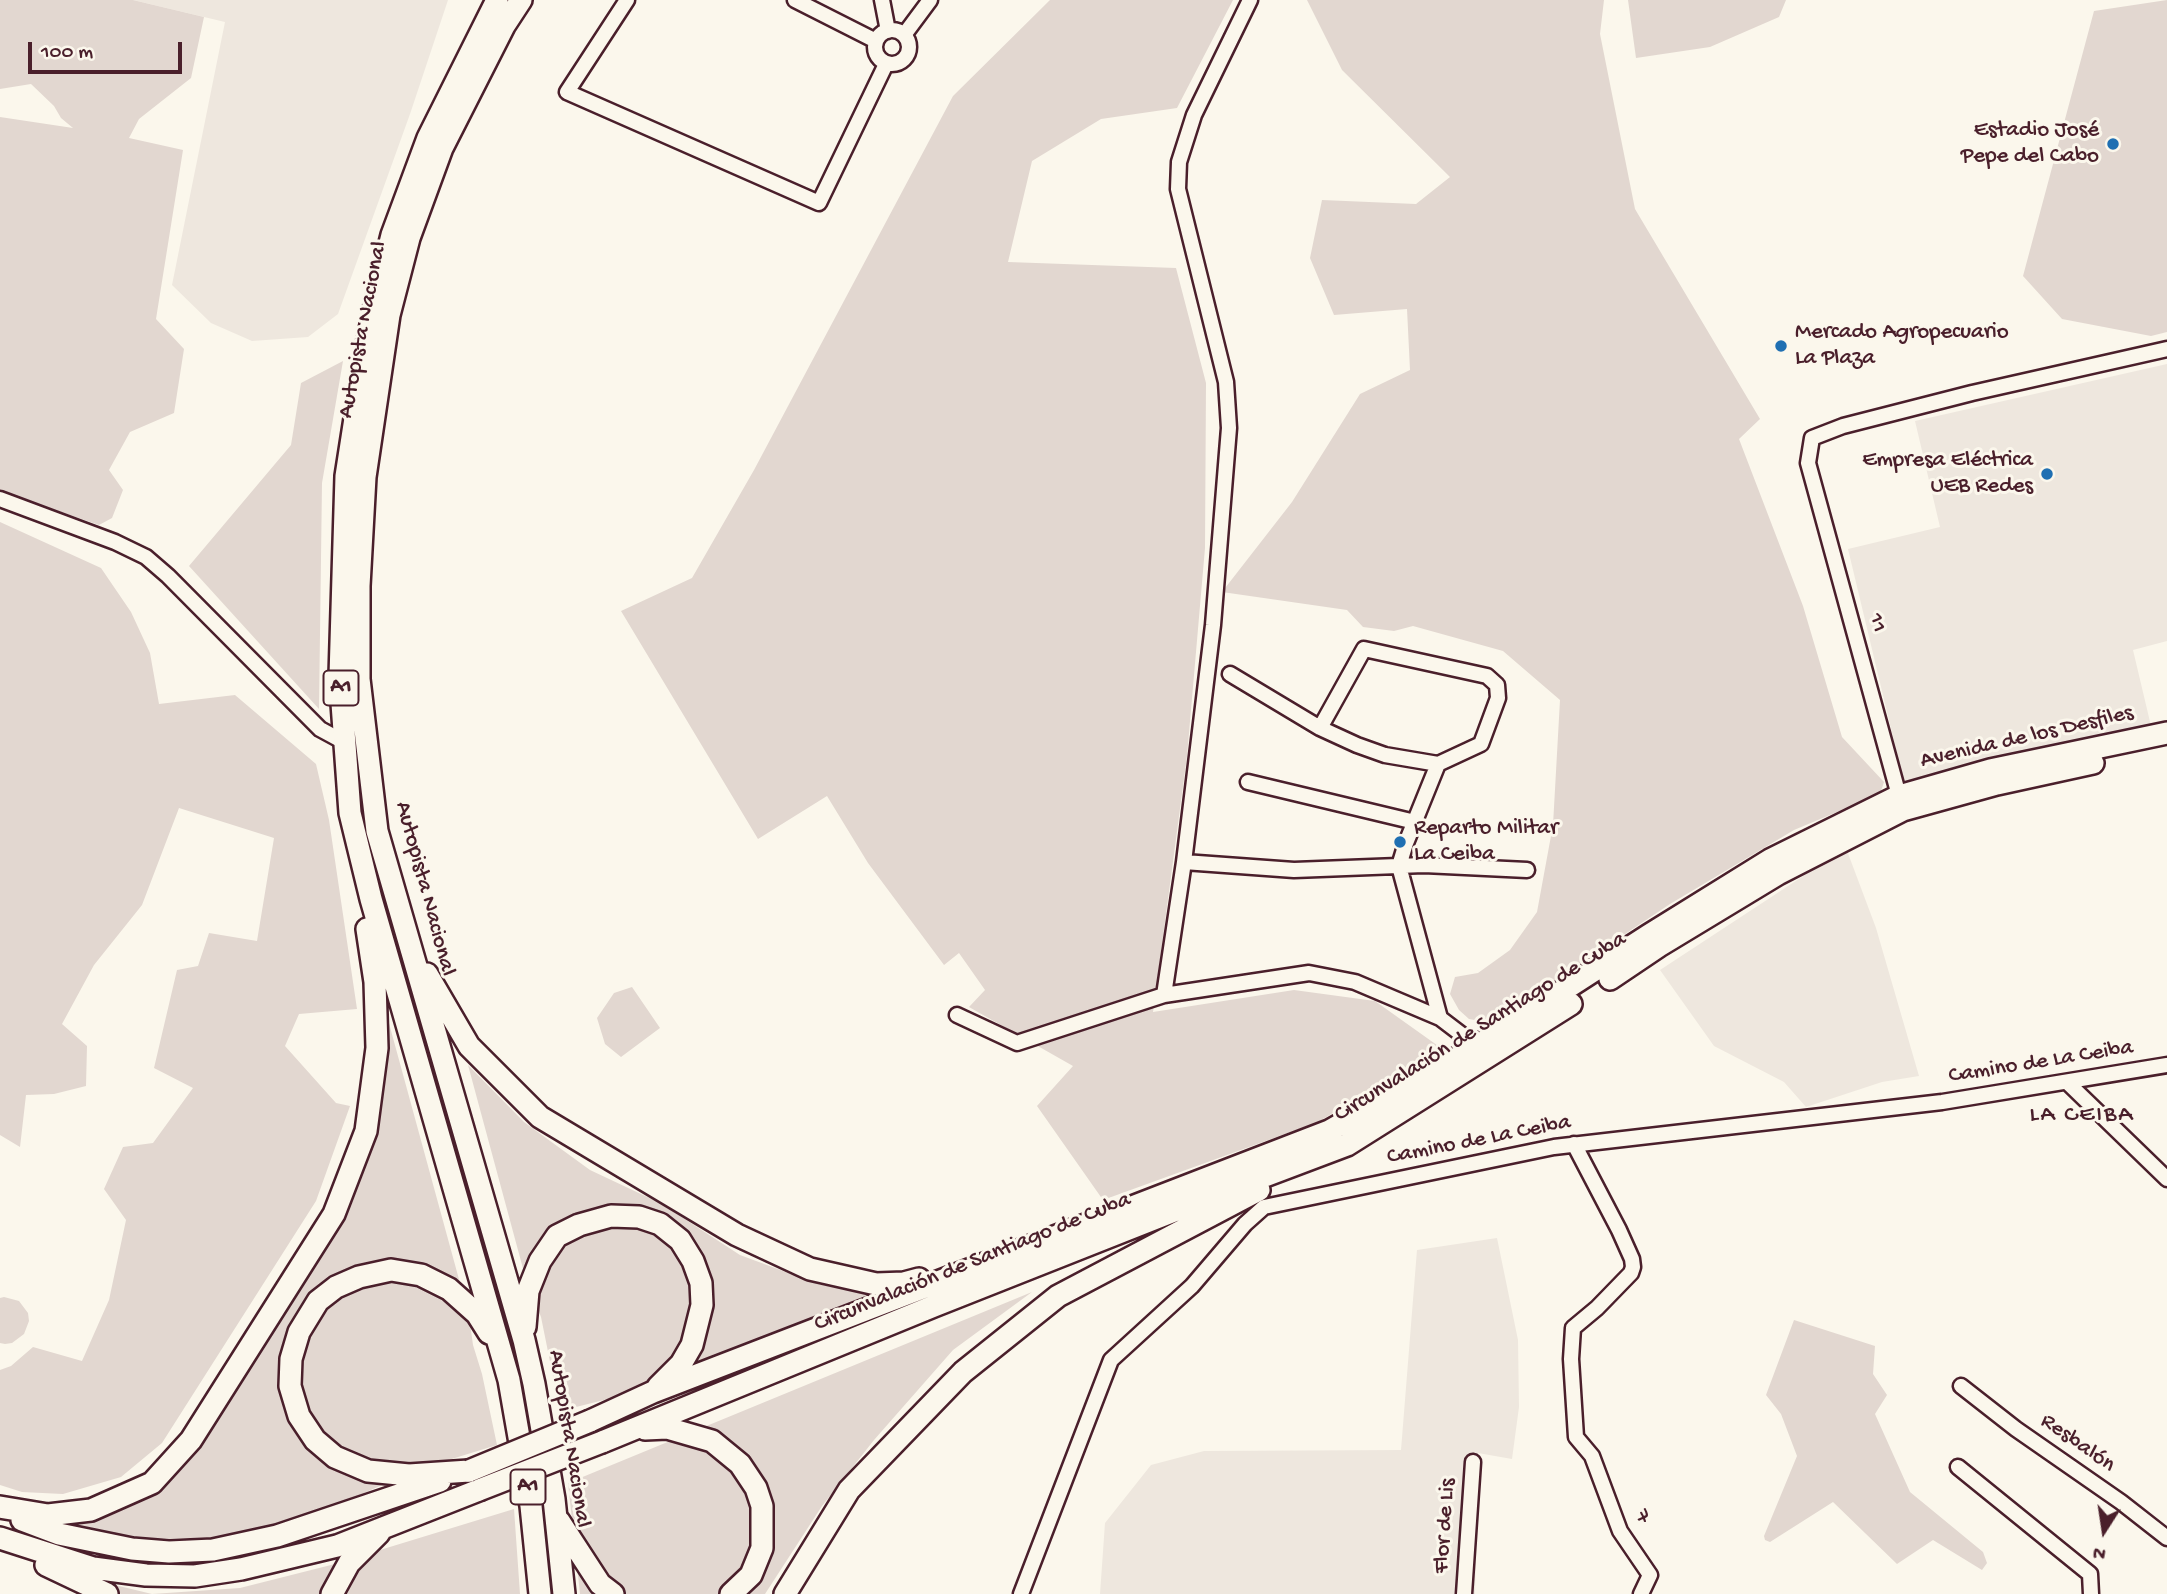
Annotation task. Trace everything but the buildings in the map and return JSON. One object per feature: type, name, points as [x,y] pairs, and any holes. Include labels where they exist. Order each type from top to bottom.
[{"type":"highway","name":"Autopista Nacional","points":[[497,0],[428,138],[391,235],[372,318],[346,476],[340,664],[350,813],[370,899],[509,1380],[531,1506],[540,1594]]},
{"type":"highway","name":"Autopista Nacional","points":[[521,0],[504,26],[442,148],[409,238],[389,315],[365,477],[359,586],[359,678],[377,831],[524,1340],[534,1384],[555,1513],[564,1594]]},
{"type":"highway","name":"Avenida de los Desfiles","points":[[2144,745],[2167,733]]},
{"type":"highway","name":"Avenida de los Desfiles","points":[[1901,803],[1990,770],[2144,745],[2167,747]]},
{"type":"highway","name":"Circunvalación de Santiago de Cuba","points":[[0,1509],[59,1534],[132,1549],[169,1552],[213,1550],[277,1536],[602,1442],[1347,1144],[1649,935],[1770,860],[1901,803]]},
{"type":"highway","points":[[0,1509],[48,1515],[91,1510],[152,1483],[191,1440],[334,1214],[366,1131],[377,1048],[375,982],[350,813]]},
{"type":"highway","points":[[408,938],[469,1046],[540,1117],[737,1235],[810,1269],[876,1284],[904,1283],[1041,1242]]},
{"type":"highway","name":"Circunvalación de Santiago de Cuba","points":[[0,1540],[93,1568],[146,1575],[195,1576],[241,1569],[337,1546],[387,1526],[590,1421],[653,1392],[1329,1132],[1476,1057]]},
{"type":"highway","points":[[785,1594],[849,1490],[963,1371],[1058,1296],[1347,1144]]},
{"type":"highway","points":[[524,1340],[528,1291],[540,1261],[557,1236],[579,1225],[611,1216],[639,1217],[660,1224],[680,1240],[694,1261],[701,1283],[702,1306],[692,1345],[681,1364],[653,1392]]},
{"type":"highway","points":[[474,1481],[368,1471],[335,1457],[315,1440],[299,1416],[290,1386],[291,1359],[299,1332],[318,1301],[336,1287],[359,1277],[391,1270],[421,1275],[449,1289],[477,1314],[494,1342],[509,1380]]},
{"type":"highway","points":[[629,1431],[667,1428],[712,1441],[740,1464],[756,1488],[762,1506],[762,1548],[751,1575],[731,1594]]},
{"type":"highway","points":[[555,1513],[600,1584],[614,1594]]},
{"type":"highway","points":[[332,1594],[349,1563],[387,1526]]},
{"type":"highway","points":[[0,1540],[107,1594]]},
{"type":"highway","points":[[534,1594],[537,1560]]},
{"type":"street","points":[[627,0],[567,92],[819,203],[886,64]]},
{"type":"street","points":[[795,0],[876,41]]},
{"type":"street","points":[[882,0],[888,31]]},
{"type":"street","points":[[904,35],[930,0]]},
{"type":"street","points":[[1164,995],[1184,862],[1213,625],[1229,428],[1226,382],[1178,189],[1179,162],[1194,115],[1250,0]]},
{"type":"street","points":[[888,31],[899,32],[904,35],[909,45],[907,57],[898,64],[886,64],[875,52],[876,41],[888,31]]},
{"type":"street","name":"11","points":[[1901,803],[1808,463],[1812,438],[1843,426],[1972,393],[2167,349]]},
{"type":"street","points":[[0,499],[115,542],[146,557],[320,729],[344,742]]},
{"type":"street","points":[[1230,674],[1320,728],[1357,745],[1385,755],[1438,764],[1481,744],[1498,698],[1497,685],[1487,676],[1364,649],[1320,728]]},
{"type":"street","points":[[1438,764],[1399,866],[1440,1018]]},
{"type":"street","points":[[1248,782],[1415,822]]},
{"type":"street","points":[[1184,862],[1294,870],[1424,865],[1527,870]]},
{"type":"street","points":[[957,1015],[1017,1043],[1164,995],[1309,974],[1354,982],[1440,1018],[1461,1034],[1476,1057]]},
{"type":"street","name":"Camino de La Ceiba","points":[[1021,1594],[1111,1360],[1192,1286],[1245,1224],[1264,1208],[1574,1144],[1942,1102],[2167,1065]]},
{"type":"street","points":[[2068,1083],[2167,1179]]},
{"type":"street","name":"7","points":[[1574,1144],[1619,1230],[1633,1267],[1631,1273],[1597,1308],[1576,1324],[1571,1333],[1576,1437],[1592,1456],[1620,1531],[1650,1575],[1641,1594]]},
{"type":"street","points":[[1245,1224],[1256,1191]]},
{"type":"street","name":"Resbalón","points":[[1961,1386],[2167,1538]]},
{"type":"street","name":"Flor de Lis","points":[[1464,1594],[1473,1462]]},
{"type":"street","points":[[1958,1467],[2090,1574],[2091,1594]]},
{"type":"shaded area","points":[[0,0],[133,0],[204,17],[191,78],[139,119],[129,138],[183,150],[156,319],[184,349],[174,413],[130,432],[109,470],[123,490],[112,518],[99,525],[0,491],[0,117],[73,128],[31,84],[0,89]]},
{"type":"shaded area","points":[[133,0],[448,0],[338,314],[308,337],[252,341],[211,323],[172,285],[225,22]]},
{"type":"shaded area","points":[[1050,0],[1233,0],[1177,108],[1101,119],[1032,161],[1008,262],[1176,268],[1206,383],[1205,548],[1187,756],[1153,1012],[1294,990],[1375,1001],[1441,1048],[1318,1122],[1103,1200],[1037,1106],[1073,1066],[969,1007],[985,990],[959,953],[944,965],[868,863],[827,796],[758,839],[621,611],[692,578],[754,470],[953,96]]},
{"type":"shaded area","points":[[1307,0],[1604,0],[1600,34],[1635,209],[1760,419],[1739,439],[1803,606],[1842,737],[1884,782],[1880,794],[1794,830],[1670,904],[1492,1023],[1469,1019],[1459,1010],[1450,994],[1455,977],[1478,973],[1510,950],[1537,912],[1553,825],[1560,700],[1503,651],[1413,626],[1394,631],[1363,627],[1347,610],[1222,592],[1292,502],[1360,394],[1410,370],[1407,309],[1334,315],[1310,258],[1322,200],[1416,204],[1450,177],[1342,70]]},
{"type":"shaded area","points":[[1628,0],[1786,0],[1779,17],[1710,47],[1636,58]]},
{"type":"shaded area","name":"Estadio José Pepe del Cabo","points":[[2167,0],[2167,332],[2151,336],[2062,319],[2023,276],[2094,11]]},
{"type":"shaded area","points":[[343,361],[322,483],[319,709],[189,566],[291,445],[301,383]]},
{"type":"shaded area","points":[[2167,364],[2167,641],[2133,650],[2151,726],[1904,783],[1848,549],[1940,527],[1915,421]]},
{"type":"shaded area","points":[[0,522],[101,568],[131,612],[150,653],[159,704],[235,695],[316,764],[329,820],[357,1009],[299,1014],[285,1046],[336,1103],[350,1106],[316,1201],[162,1443],[121,1477],[63,1494],[22,1492],[0,1485],[0,1370],[11,1366],[33,1347],[82,1361],[109,1300],[126,1220],[104,1189],[123,1147],[153,1143],[193,1088],[154,1068],[177,970],[198,966],[209,933],[257,941],[274,838],[179,808],[142,905],[94,965],[62,1024],[87,1046],[86,1086],[54,1094],[26,1095],[20,1147],[0,1135]]},
{"type":"shaded area","points":[[1846,848],[1876,928],[1919,1076],[1882,1082],[1806,1107],[1784,1082],[1714,1046],[1660,970]]},
{"type":"shaded area","points":[[632,987],[660,1028],[621,1057],[605,1044],[597,1018],[614,993]]},
{"type":"shaded area","points":[[384,1005],[469,1316],[473,1345],[497,1445],[416,1470],[321,1512],[238,1537],[140,1539],[104,1535],[66,1526],[118,1512],[156,1491],[185,1464],[232,1395],[342,1214]]},
{"type":"shaded area","points":[[468,1065],[524,1122],[590,1170],[660,1203],[740,1255],[818,1284],[872,1295],[644,1390],[560,1411],[541,1317],[525,1276]]},
{"type":"shaded area","points":[[1497,1238],[1518,1340],[1519,1407],[1512,1459],[1478,1453],[1475,1594],[1100,1594],[1105,1523],[1151,1465],[1204,1451],[1401,1450],[1417,1250]]},
{"type":"shaded area","points":[[1032,1292],[953,1350],[874,1440],[822,1506],[765,1594],[580,1594],[568,1483]]},
{"type":"shaded area","points":[[0,1298],[19,1301],[28,1313],[29,1321],[24,1334],[12,1343],[5,1344],[0,1343]]},
{"type":"shaded area","points":[[1794,1320],[1875,1346],[1873,1374],[1887,1395],[1875,1414],[1910,1492],[1983,1552],[1987,1563],[1982,1570],[1933,1540],[1897,1564],[1833,1502],[1770,1542],[1765,1540],[1764,1536],[1797,1456],[1781,1414],[1766,1395]]},
{"type":"shaded area","points":[[514,1509],[520,1594],[152,1594],[240,1588],[331,1565]]},
{"type":"shaded area","points":[[90,1579],[152,1594],[121,1594]]},
{"type":"place","name":"Estadio José Pepe del Cabo","points":[[2113,144]]},
{"type":"place","name":"Mercado Agropecuario La Plaza","points":[[1781,346]]},
{"type":"place","name":"Empresa Eléctrica UEB Redes","points":[[2047,474]]},
{"type":"place","name":"Reparto Militar La Ceiba","points":[[1400,842]]},
{"type":"district","name":"LA CEIBA","points":[[2082,1116]]}]
